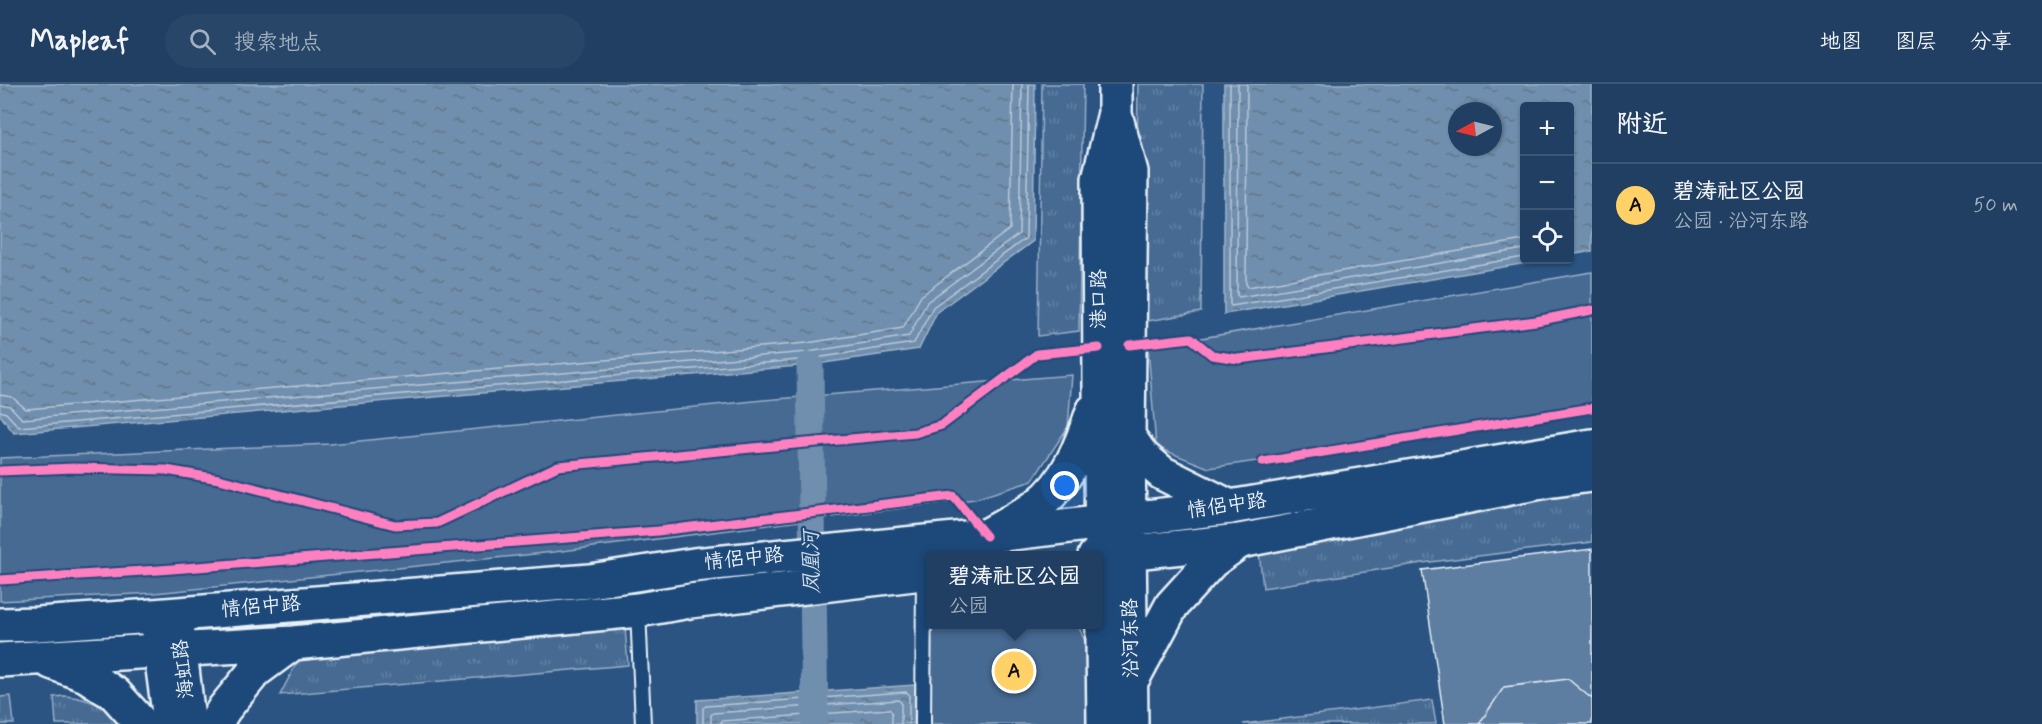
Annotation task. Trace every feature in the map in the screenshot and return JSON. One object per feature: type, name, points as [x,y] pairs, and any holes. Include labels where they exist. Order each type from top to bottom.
[{"type":"main road","name":"港口路","points":[[1115,98],[1099,179],[1100,389],[1115,520]]},
{"type":"main road","name":"港口路","points":[[1115,98],[1131,172],[1128,436],[1115,520]]},
{"type":"main road","points":[[986,536],[1039,504],[1068,471],[1082,445],[1100,389]]},
{"type":"main road","points":[[1128,436],[1142,456],[1162,473],[1230,507]]},
{"type":"main road","name":"情侶中路","points":[[951,551],[986,536],[1230,507],[1592,446]]},
{"type":"main road","name":"情侶中路","points":[[1109,554],[1240,541],[1546,481],[1592,475]]},
{"type":"main road","name":"沿河东路","points":[[1115,520],[1109,554],[1118,677],[1131,724]]},
{"type":"main road","points":[[1083,629],[1118,677],[1172,604],[1212,561],[1240,541]]},
{"type":"main road","name":"情侶中路","points":[[0,625],[38,624],[590,580],[694,564],[925,562]]},
{"type":"main road","name":"情侶中路","points":[[0,660],[293,643],[638,610],[925,562]]},
{"type":"main road","points":[[215,724],[224,709],[255,671],[293,643]]},
{"type":"main road","points":[[41,658],[86,675],[115,694],[142,724]]},
{"type":"main road","name":"沿河东路","points":[[1104,724],[1118,677]]},
{"type":"street","name":"海虹路","points":[[165,614],[170,651],[191,724]]},
{"type":"street","name":"海虹路","points":[[168,724],[170,651]]},
{"type":"lane","points":[[923,724],[925,562]]},
{"type":"lane","points":[[638,610],[643,724]]},
{"type":"green space","points":[[1042,84],[1083,84],[1079,331],[1038,336]]},
{"type":"green space","points":[[1138,84],[1203,84],[1201,312],[1135,323]]},
{"type":"green space","points":[[1592,272],[1592,412],[1209,468],[1156,447],[1148,347]]},
{"type":"green space","points":[[1072,375],[1068,427],[1032,481],[975,499],[554,552],[155,593],[0,601],[0,458],[330,444],[764,400]]},
{"type":"green space","points":[[1592,483],[1592,542],[1422,563],[1263,588],[1258,542]]},
{"type":"green space","points":[[624,615],[628,665],[280,695],[307,643]]},
{"type":"green space","points":[[930,629],[1080,629],[1120,724],[930,724]]},
{"type":"green space","points":[[11,696],[14,724],[0,724],[0,697]]},
{"type":"green space","points":[[65,696],[98,705],[127,724],[56,724],[54,697]]},
{"type":"green space","points":[[1432,700],[1436,724],[1243,724]]},
{"type":"water","points":[[0,84],[1035,84],[1033,241],[937,312],[919,349],[810,365],[14,433],[0,415]]},
{"type":"water","points":[[1224,84],[1592,84],[1592,251],[1574,254],[1574,102],[1520,102],[1521,264],[1224,314]]},
{"type":"water","points":[[915,685],[914,724],[697,724],[697,700]]},
{"type":"building","points":[[1592,549],[1592,724],[1445,724],[1422,570]]},
{"type":"building","points":[[1568,679],[1592,699],[1592,724],[1479,724],[1504,687]]},
{"type":"waterway","name":"凤凰河","points":[[810,365],[815,724]]},
{"type":"cycle path","points":[[1129,345],[1191,338],[1212,355],[1239,359],[1536,321],[1592,310]]},
{"type":"cycle path","points":[[0,471],[74,468],[166,470],[219,479],[395,525],[437,523],[558,466],[915,433],[942,425],[1037,354],[1099,348]]},
{"type":"cycle path","points":[[1263,462],[1592,408]]},
{"type":"cycle path","points":[[0,580],[159,570],[658,531],[953,496],[986,536]]},
{"type":"place","name":"碧涛社区公园","points":[[1014,671]]}]
